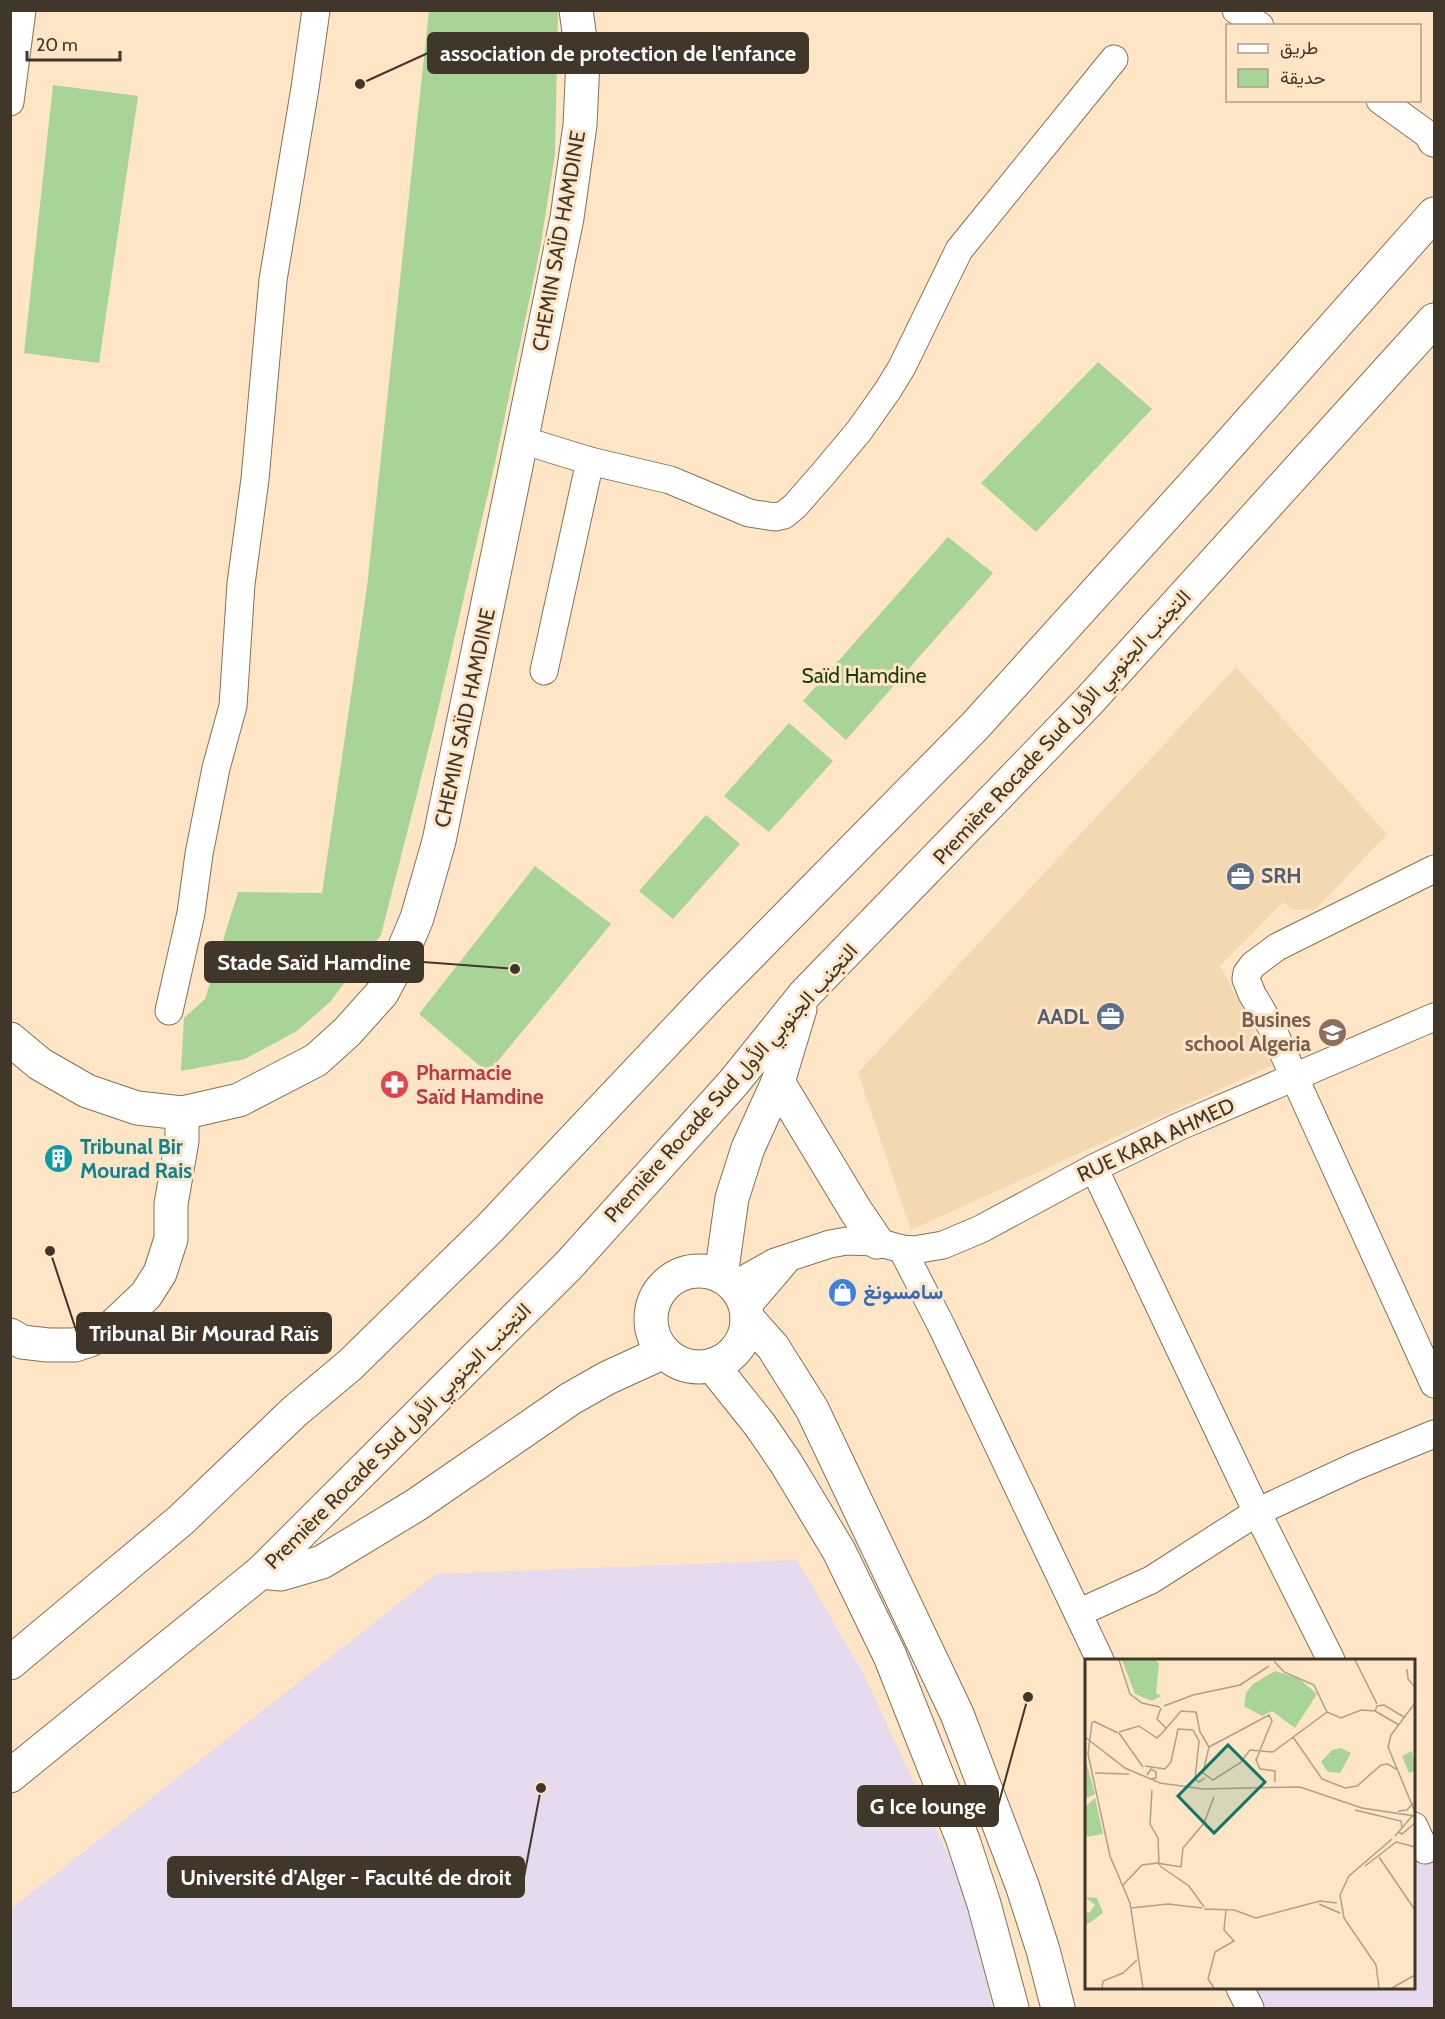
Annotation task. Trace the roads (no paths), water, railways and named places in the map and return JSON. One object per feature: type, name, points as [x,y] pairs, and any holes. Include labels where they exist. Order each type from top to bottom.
[{"type":"main road","name":"CHEMIN SAÏD HAMDINE","points":[[10,1039],[40,1064],[87,1091],[137,1108],[182,1113],[239,1100],[315,1060],[347,1032],[382,993],[398,963],[417,918],[440,841],[567,218],[580,124],[583,60],[576,10]]},
{"type":"main road","points":[[10,1663],[181,1520],[294,1412],[350,1365],[490,1228],[713,992],[975,726],[1434,214]]},
{"type":"main road","name":"Première Rocade Sud التجنب الجنوبي الأول","points":[[10,1776],[261,1572],[569,1265],[734,1082],[804,995],[1089,701],[1434,320]]},
{"type":"main road","points":[[804,995],[778,1082],[748,1148],[732,1198],[737,1297],[743,1338],[736,1350],[725,1359],[700,1367],[686,1366],[675,1360],[664,1352],[655,1338],[651,1322],[653,1305],[660,1291],[673,1279],[688,1272],[704,1271],[737,1297],[773,1347],[812,1409],[957,1714],[1022,1885],[1043,1950],[1058,2008]]},
{"type":"main road","points":[[778,1082],[856,1211],[889,1246]]},
{"type":"main road","points":[[10,1335],[22,1342],[75,1345],[90,1340],[109,1329],[146,1294],[160,1273],[171,1239],[171,1204],[182,1141],[182,1113]]},
{"type":"main road","points":[[261,1572],[280,1574],[322,1563],[416,1505],[570,1399],[607,1378],[664,1352]]},
{"type":"main road","points":[[712,1365],[737,1394],[786,1463],[839,1551],[890,1656],[963,1840],[984,1904],[1012,2008]]},
{"type":"street","points":[[10,102],[22,10]]},
{"type":"street","points":[[169,1011],[191,913],[216,768],[233,706],[241,584],[255,479],[273,280],[316,10]]},
{"type":"street","points":[[1236,10],[1257,24]]},
{"type":"street","points":[[522,440],[590,461],[670,480],[748,513],[775,517],[784,515],[795,506],[859,431],[888,390],[902,367],[959,250],[1114,59]]},
{"type":"street","points":[[1383,102],[1434,140]]},
{"type":"street","points":[[544,671],[590,461]]},
{"type":"street","points":[[1434,869],[1277,947],[1253,965],[1246,979],[1272,1028],[1434,1384]]},
{"type":"street","name":"RUE KARA AHMED","points":[[737,1297],[789,1258],[830,1244],[847,1241],[923,1250],[943,1245],[981,1229],[1094,1168],[1178,1127],[1434,1017]]},
{"type":"street","points":[[1094,1168],[1257,1512],[1330,1659]]},
{"type":"street","points":[[889,1246],[942,1327],[1100,1659]]},
{"type":"street","points":[[1078,1613],[1151,1580],[1257,1512],[1356,1466],[1434,1434]]},
{"type":"street","points":[[1240,1989],[1250,2008]]},
{"type":"place","name":"association de protection de l'enfance","points":[[360,84]]},
{"type":"place","name":"SRH","points":[[1240,876]]},
{"type":"place","name":"Stade Saïd Hamdine","points":[[515,969]]},
{"type":"place","name":"AADL","points":[[1110,1017]]},
{"type":"place","name":"Busines school Algeria","points":[[1332,1032]]},
{"type":"place","name":"Pharmacie Saïd Hamdine","points":[[395,1085]]},
{"type":"place","name":"Tribunal Bir Mourad Rais","points":[[59,1159]]},
{"type":"place","name":"Tribunal Bir Mourad Raïs","points":[[50,1251]]},
{"type":"place","name":"سامسونغ","points":[[842,1292]]},
{"type":"place","name":"G Ice lounge","points":[[1028,1697]]},
{"type":"place","name":"Université d'Alger - Faculté de droit","points":[[541,1788]]},
{"type":"park label","name":"Saïd Hamdine","points":[[864,676]]}]
